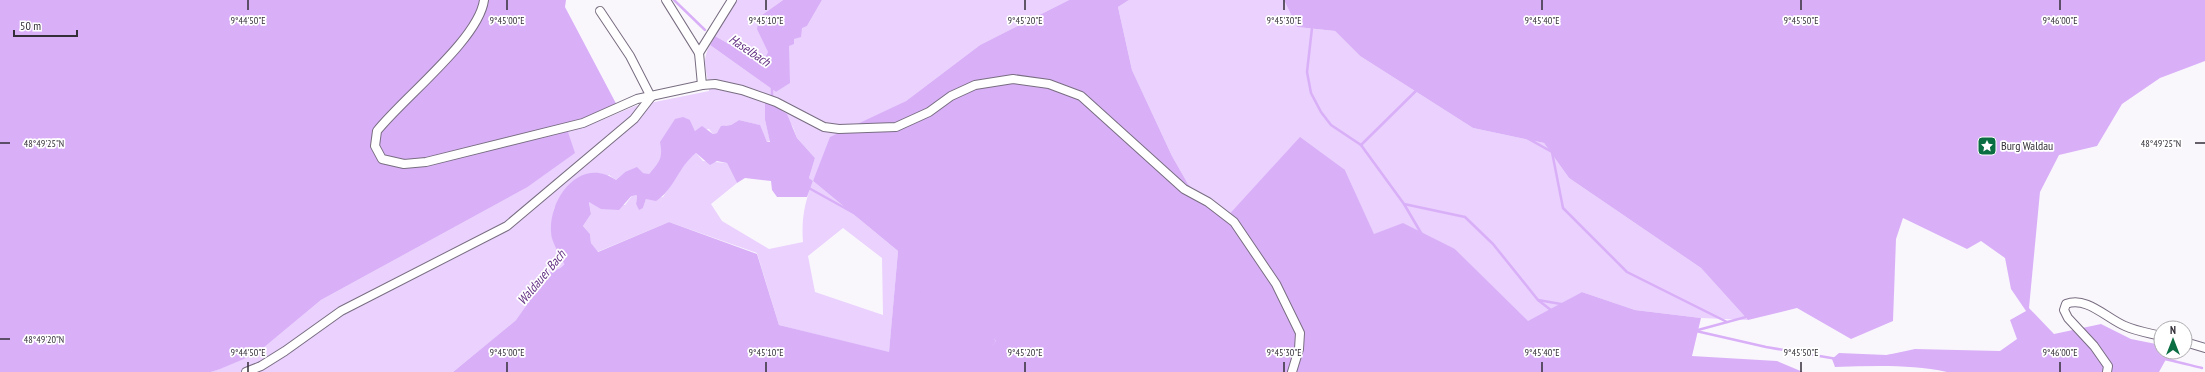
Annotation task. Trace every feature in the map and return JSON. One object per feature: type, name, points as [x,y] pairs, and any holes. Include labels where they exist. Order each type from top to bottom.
[{"type":"street","points":[[484,0],[477,21],[458,46],[377,132],[375,146],[382,159],[404,164],[433,161],[583,123],[625,103],[702,85],[715,84],[768,98],[824,126],[839,129],[896,127],[929,112],[951,96],[975,85],[1013,79],[1049,84],[1081,96],[1184,189],[1208,202],[1234,222],[1276,284],[1300,333],[1299,349],[1292,372]]},
{"type":"street","points":[[666,0],[699,53],[702,85]]},
{"type":"street","points":[[699,53],[732,0]]},
{"type":"street","points":[[600,11],[630,56],[651,97]]},
{"type":"street","points":[[246,372],[261,366],[285,351],[341,310],[507,226],[634,119],[651,97]]},
{"type":"street","points":[[2107,368],[2100,355],[2068,318],[2064,310],[2066,304],[2072,302],[2084,303],[2126,326],[2153,334]]},
{"type":"street","points":[[2193,344],[2205,348]]},
{"type":"shaded area","points":[[0,0],[566,0],[565,7],[620,111],[583,128],[568,132],[575,153],[526,188],[321,300],[256,354],[211,372],[0,372]]},
{"type":"shaded area","points":[[734,0],[783,0],[759,17],[768,52],[762,63],[715,36]]},
{"type":"shaded area","points":[[783,0],[822,0],[807,26],[802,28],[801,37],[794,39],[794,44],[789,46],[790,83],[776,92],[710,45],[715,36],[762,63],[768,52],[757,29],[759,17]]},
{"type":"shaded area","points":[[822,0],[1069,0],[980,45],[906,101],[848,130],[813,181],[809,178],[815,158],[797,138],[793,127],[782,111],[765,97],[765,120],[770,141],[767,142],[759,125],[739,120],[731,125],[726,125],[717,133],[713,134],[709,129],[695,131],[690,120],[662,154],[658,163],[649,174],[625,172],[616,180],[609,175],[554,208],[551,233],[565,266],[544,275],[521,316],[453,372],[211,372],[256,354],[321,300],[526,188],[568,132],[583,128],[635,106],[709,91],[705,57],[710,45],[776,92],[789,83],[789,46],[802,27],[807,26]]},
{"type":"shaded area","points":[[1069,0],[1129,0],[1118,7],[1132,70],[1172,156],[1188,184],[1225,219],[1300,137],[1345,170],[1374,234],[1403,223],[1455,249],[1528,321],[1582,292],[1635,310],[1701,318],[1692,356],[1777,361],[1803,372],[453,372],[521,316],[544,275],[565,266],[551,236],[552,219],[555,206],[561,194],[570,184],[580,177],[591,173],[603,174],[616,180],[625,172],[637,167],[643,173],[649,174],[660,159],[660,142],[675,119],[683,117],[690,120],[695,131],[702,126],[713,134],[717,133],[721,126],[731,125],[739,120],[760,125],[767,142],[770,142],[765,120],[765,96],[782,102],[782,111],[787,114],[797,138],[815,158],[809,178],[813,181],[830,137],[906,101],[980,45]],"holes":[[[696,153],[710,165],[717,161],[727,163],[737,183],[745,178],[771,181],[772,190],[777,197],[807,197],[813,181],[898,251],[889,352],[779,325],[757,254],[669,222],[598,252],[591,243],[590,234],[583,226],[591,214],[589,202],[601,209],[619,210],[634,193],[637,196],[636,204],[639,210],[643,208],[646,199],[656,201],[667,191],[685,165]],[[972,328],[992,336],[996,341],[991,347]]]},
{"type":"shaded area","points":[[1129,0],[1284,0],[1297,27],[1335,31],[1360,56],[1473,128],[1544,143],[1569,178],[1701,268],[1748,320],[1701,318],[1635,310],[1582,292],[1528,322],[1455,249],[1374,235],[1345,170],[1226,219],[1188,184],[1172,156],[1132,70],[1118,7]]},
{"type":"shaded area","points":[[1284,0],[2205,0],[2205,61],[2160,78],[2122,104],[2097,146],[2059,155],[2040,192],[2029,308],[2054,334],[2101,324],[2131,339],[2153,343],[2153,360],[2166,360],[2159,372],[1947,372],[1933,369],[1905,367],[1835,367],[1832,359],[1839,353],[1887,355],[1915,349],[2000,351],[2017,339],[2010,320],[2026,311],[2011,289],[2005,258],[1981,241],[1967,249],[1903,218],[1896,239],[1893,321],[1851,339],[1797,308],[1748,320],[1701,268],[1569,178],[1544,143],[1473,128],[1360,56],[1335,31],[1297,27]]},
{"type":"shaded area","points":[[696,153],[703,161],[727,163],[737,183],[711,204],[722,221],[769,249],[803,242],[803,218],[813,181],[898,251],[889,353],[779,325],[757,253],[669,222],[597,252],[591,243],[590,234],[583,226],[591,214],[589,201],[625,205],[634,193],[637,196],[636,204],[639,209],[643,208],[646,199],[663,197],[686,161]],"holes":[[[843,228],[882,258],[883,315],[815,292],[808,256]]]},
{"type":"shaded area","points":[[981,321],[996,341],[991,348],[971,328]]},
{"type":"waterway","name":"Haselbach","points":[[674,0],[705,30]]},
{"type":"waterway","name":"Waldauer Bach","points":[[772,98],[772,77],[786,30],[812,0]]},
{"type":"waterway","points":[[1299,0],[1308,14],[1312,28],[1307,72],[1311,93],[1321,112],[1331,125],[1361,145],[1404,204],[1424,238],[1478,310],[1502,349],[1521,372]]},
{"type":"waterway","name":"Haselbach","points":[[717,40],[772,77]]},
{"type":"waterway","points":[[1361,145],[1426,81],[1552,152],[1563,208],[1627,272],[1727,322]]},
{"type":"waterway","name":"Waldauer Bach","points":[[471,372],[517,321],[539,290],[570,261],[576,250],[577,199],[580,191],[594,180],[600,181],[610,191],[620,196],[639,192],[648,187],[664,173],[676,158],[672,138],[682,129],[691,132],[706,142],[713,144],[722,143],[740,137],[746,138],[782,186],[795,191],[807,187],[806,170],[803,164],[780,139],[776,131],[772,103]]},
{"type":"waterway","points":[[807,187],[897,237],[922,292],[916,344],[926,372]]},
{"type":"waterway","points":[[1404,204],[1465,217],[1493,244],[1538,300],[1570,325],[1644,359],[1663,372]]},
{"type":"waterway","points":[[559,271],[579,316],[622,347],[637,372]]},
{"type":"waterway","points":[[922,292],[961,308],[980,324]]},
{"type":"waterway","points":[[1538,300],[1687,326],[1696,331],[1766,347],[1849,361],[1904,354],[2039,372]]},
{"type":"waterway","points":[[1698,330],[1790,305],[1834,308],[1873,323]]},
{"type":"waterway","points":[[988,332],[994,337]]},
{"type":"waterway","points":[[1002,342],[1027,354],[1049,372]]},
{"type":"waterway","points":[[2106,359],[2130,355],[2154,357],[2202,368]]},
{"type":"waterway","points":[[2055,372],[2080,368],[2102,361]]},
{"type":"place","name":"Burg Waldau","points":[[1987,146]]}]
